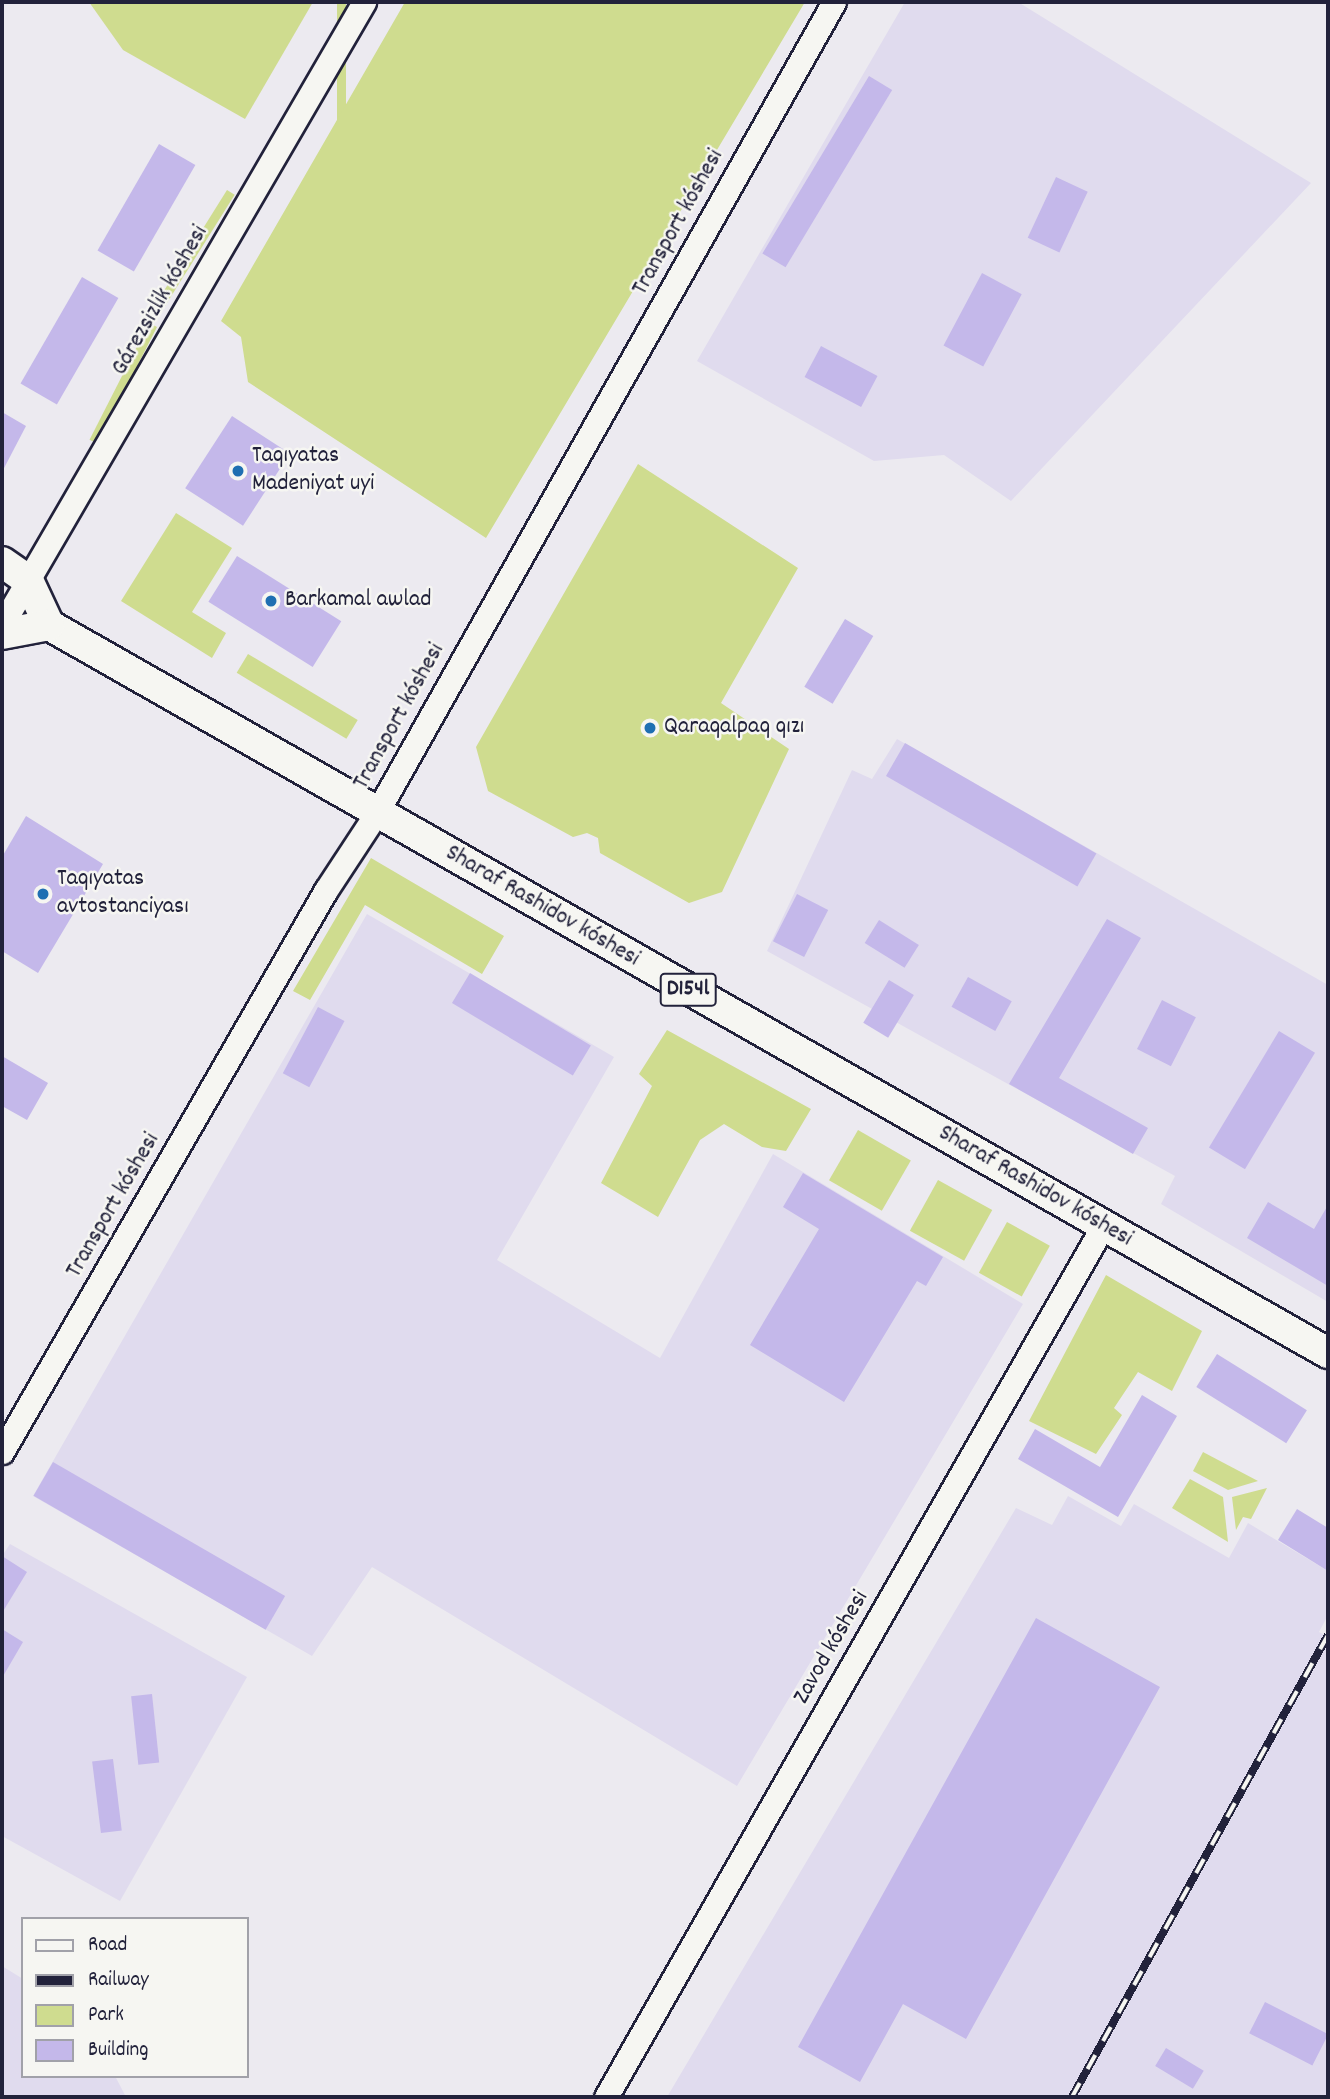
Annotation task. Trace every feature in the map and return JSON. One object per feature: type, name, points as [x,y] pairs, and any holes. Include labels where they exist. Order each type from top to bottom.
[{"type":"main road","points":[[2,562],[28,580],[49,625],[2,634]]},
{"type":"main road","name":"Sharaf Rashidov kóshesi","points":[[49,625],[376,814],[1328,1353]]},
{"type":"street","name":"Gárezsizlik kóshesi","points":[[2,625],[364,2]]},
{"type":"street","name":"Transport kóshesi","points":[[2,1452],[326,890],[376,814],[834,2]]},
{"type":"street","name":"Zavod kóshesi","points":[[606,2097],[1103,1226]]},
{"type":"shaded area","points":[[905,2],[1018,2],[1311,183],[1011,501],[944,455],[874,461],[697,361]]},
{"type":"shaded area","points":[[897,739],[1328,985],[1328,1302],[1161,1204],[1175,1176],[767,951],[852,770],[872,779]]},
{"type":"shaded area","points":[[367,914],[614,1057],[497,1260],[660,1358],[773,1154],[1023,1304],[737,1786],[372,1567],[312,1656],[33,1496]]},
{"type":"shaded area","points":[[1068,1496],[1121,1526],[1134,1504],[1229,1558],[1248,1523],[1328,1571],[1328,1615],[1319,1632],[1328,1637],[1328,2097],[667,2097],[1016,1508],[1052,1525]]},
{"type":"shaded area","points":[[10,1544],[247,1677],[120,1901],[2,1836],[2,1556]]},
{"type":"shaded area","points":[[2,1966],[21,1978],[21,2078],[116,2078],[126,2097],[2,2097]]},
{"type":"green space","points":[[89,2],[313,2],[245,119],[123,50]]},
{"type":"green space","points":[[337,2],[346,2],[346,198],[337,198]]},
{"type":"green space","points":[[405,2],[805,2],[486,538],[248,382],[241,337],[221,321]]},
{"type":"green space","points":[[227,190],[235,195],[165,306],[158,301]]},
{"type":"green space","points":[[149,323],[157,327],[98,444],[90,440]]},
{"type":"green space","points":[[638,464],[798,568],[721,703],[789,749],[722,892],[689,903],[600,853],[598,838],[587,833],[573,837],[488,791],[476,747]]},
{"type":"green space","points":[[176,513],[232,548],[192,612],[226,633],[212,658],[121,601]]},
{"type":"green space","points":[[248,654],[358,720],[346,739],[237,673]]},
{"type":"green space","points":[[371,858],[504,936],[482,974],[365,905],[310,1000],[293,991]]},
{"type":"green space","points":[[667,1030],[811,1109],[786,1151],[762,1147],[724,1124],[700,1140],[658,1217],[601,1183],[652,1086],[639,1074]]},
{"type":"green space","points":[[858,1130],[911,1160],[882,1211],[829,1180]]},
{"type":"green space","points":[[938,1180],[992,1210],[964,1261],[910,1231]]},
{"type":"green space","points":[[1007,1222],[1050,1246],[1022,1296],[979,1273]]},
{"type":"green space","points":[[1106,1275],[1202,1331],[1172,1391],[1138,1372],[1114,1408],[1122,1415],[1096,1454],[1029,1421]]},
{"type":"green space","points":[[1203,1452],[1258,1481],[1228,1490],[1193,1471]]},
{"type":"green space","points":[[1190,1479],[1223,1497],[1228,1542],[1172,1508]]},
{"type":"green space","points":[[1267,1488],[1251,1519],[1243,1517],[1236,1530],[1232,1497]]},
{"type":"building","points":[[869,76],[892,90],[786,267],[762,253]]},
{"type":"building","points":[[159,144],[195,165],[134,272],[98,251]]},
{"type":"building","points":[[1056,177],[1088,192],[1059,253],[1028,238]]},
{"type":"building","points":[[982,273],[1022,294],[983,367],[944,345]]},
{"type":"building","points":[[82,277],[118,298],[57,405],[20,384]]},
{"type":"building","points":[[821,346],[878,376],[861,407],[805,377]]},
{"type":"building","points":[[2,412],[26,426],[2,472]]},
{"type":"building","name":"Taqıyatas Madeniyat uyi","points":[[232,416],[290,454],[243,526],[185,488]]},
{"type":"building","points":[[237,556],[341,621],[313,667],[208,602]]},
{"type":"building","points":[[845,619],[873,636],[833,704],[804,687]]},
{"type":"building","points":[[905,743],[1096,854],[1077,886],[886,776]]},
{"type":"building","name":"Taqıyatas avtostanciyası","points":[[26,816],[103,864],[38,973],[2,951],[2,857]]},
{"type":"building","points":[[797,894],[828,910],[804,957],[773,941]]},
{"type":"building","points":[[1107,919],[1141,938],[1059,1078],[1148,1128],[1133,1154],[1009,1084]]},
{"type":"building","points":[[879,920],[919,945],[905,968],[865,943]]},
{"type":"building","points":[[470,973],[591,1046],[573,1076],[452,1003]]},
{"type":"building","points":[[968,977],[1012,1001],[995,1031],[952,1007]]},
{"type":"building","points":[[889,980],[914,995],[888,1038],[863,1023]]},
{"type":"building","points":[[1162,1000],[1196,1017],[1171,1066],[1137,1049]]},
{"type":"building","points":[[318,1007],[344,1021],[309,1087],[283,1073]]},
{"type":"building","points":[[1279,1031],[1315,1053],[1245,1169],[1209,1148]]},
{"type":"building","points":[[2,1056],[48,1083],[27,1120],[2,1106]]},
{"type":"building","points":[[803,1173],[943,1257],[926,1286],[917,1281],[844,1402],[750,1345],[819,1229],[783,1207]]},
{"type":"building","points":[[1268,1202],[1314,1229],[1328,1205],[1328,1286],[1247,1238]]},
{"type":"building","points":[[1217,1354],[1307,1410],[1286,1443],[1196,1387]]},
{"type":"building","points":[[1142,1395],[1177,1416],[1118,1517],[1018,1459],[1035,1429],[1100,1467]]},
{"type":"building","points":[[53,1462],[285,1596],[266,1630],[34,1496]]},
{"type":"building","points":[[1297,1509],[1328,1528],[1328,1571],[1278,1540]]},
{"type":"building","points":[[2,1556],[27,1572],[2,1613]]},
{"type":"building","points":[[1036,1618],[1160,1687],[966,2039],[903,2004],[860,2082],[798,2047]]},
{"type":"building","points":[[2,1629],[23,1642],[2,1678]]},
{"type":"building","points":[[152,1694],[159,1763],[138,1765],[131,1696]]},
{"type":"building","points":[[113,1759],[122,1830],[101,1833],[92,1762]]},
{"type":"building","points":[[1265,2002],[1328,2034],[1312,2065],[1249,2033]]},
{"type":"building","points":[[1166,2048],[1204,2071],[1193,2089],[1155,2066]]},
{"type":"railway","points":[[1072,2097],[1328,1635]]},
{"type":"place","name":"Taqıyatas Madeniyat uyi","points":[[238,471]]},
{"type":"place","name":"Barkamal awlad","points":[[271,601]]},
{"type":"place","name":"Qaraqalpaq qızı","points":[[650,728]]},
{"type":"place","name":"Taqıyatas avtostanciyası","points":[[43,894]]}]
